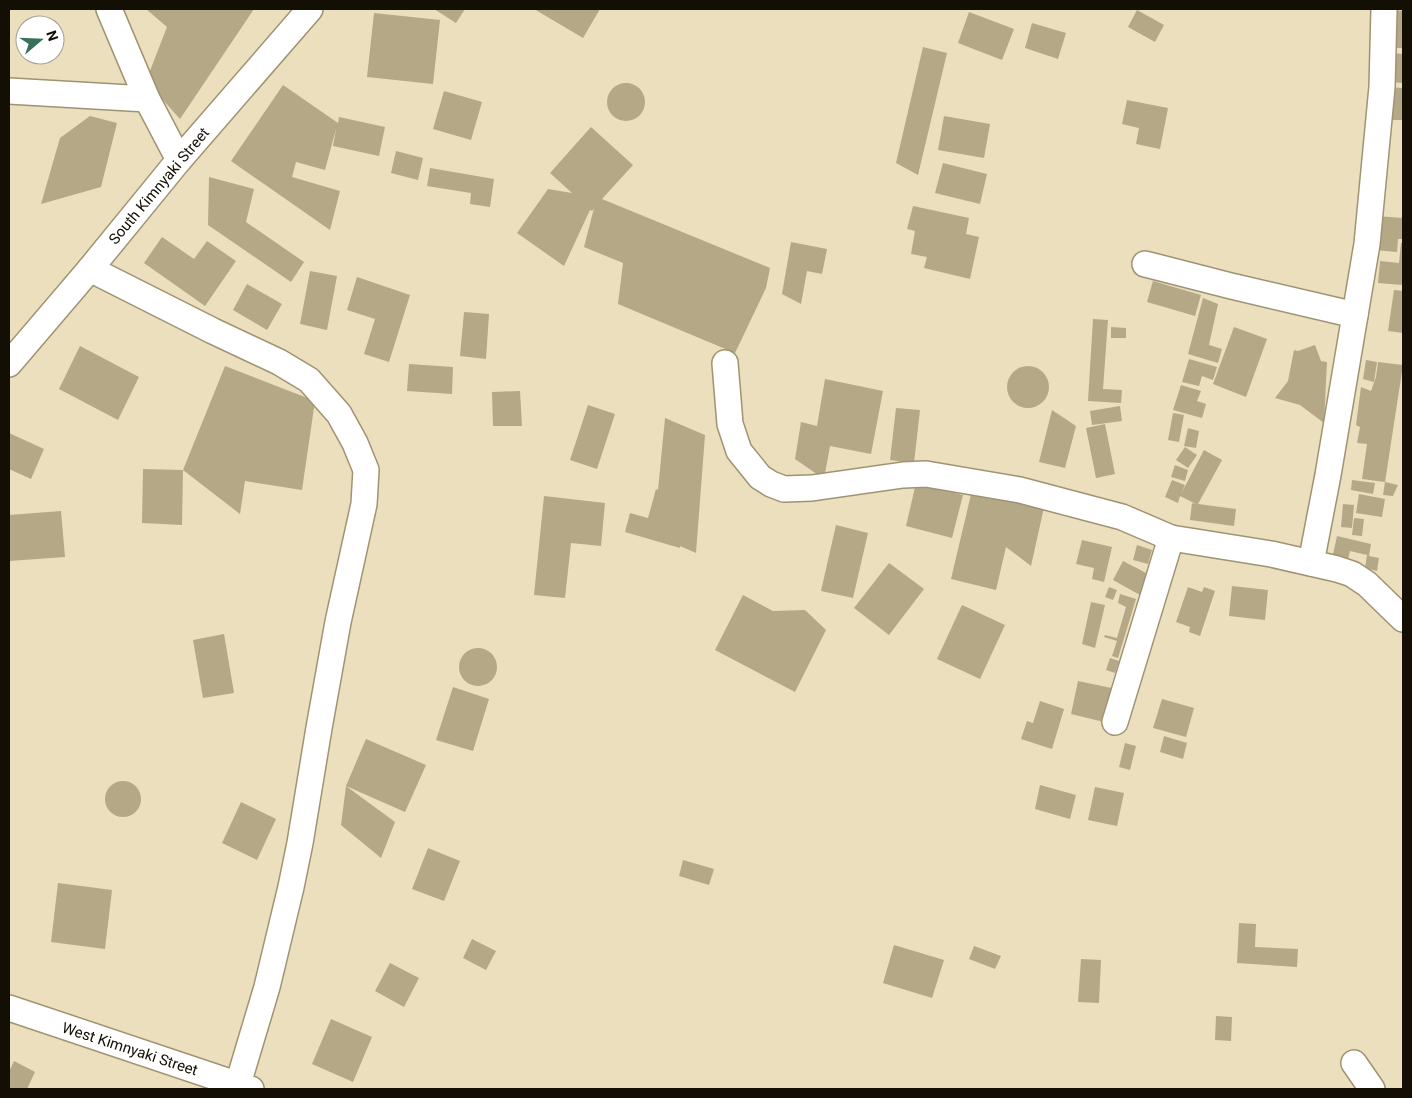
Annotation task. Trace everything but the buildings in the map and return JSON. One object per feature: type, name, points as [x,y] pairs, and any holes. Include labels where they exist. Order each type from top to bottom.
[{"type":"street","points":[[109,9],[147,99],[179,160]]},
{"type":"street","name":"South Kimnyaki Street","points":[[9,364],[179,160],[310,9]]},
{"type":"street","points":[[1311,563],[1367,244],[1381,96],[1384,9]]},
{"type":"street","points":[[9,91],[147,99]]},
{"type":"street","points":[[1145,264],[1354,315]]},
{"type":"street","points":[[90,269],[279,362],[309,380],[338,414],[355,443],[366,470],[364,504],[338,622],[300,843],[244,1087]]},
{"type":"street","points":[[725,363],[730,424],[739,451],[760,476],[771,484],[784,489],[812,488],[902,475],[926,474],[1020,490],[1122,517],[1171,538],[1271,554],[1352,574],[1367,584],[1403,619]]},
{"type":"street","points":[[1115,722],[1171,538]]},
{"type":"street","name":"West Kimnyaki Street","points":[[9,1008],[244,1087]]},
{"type":"street","points":[[1354,1063],[1372,1089]]}]
